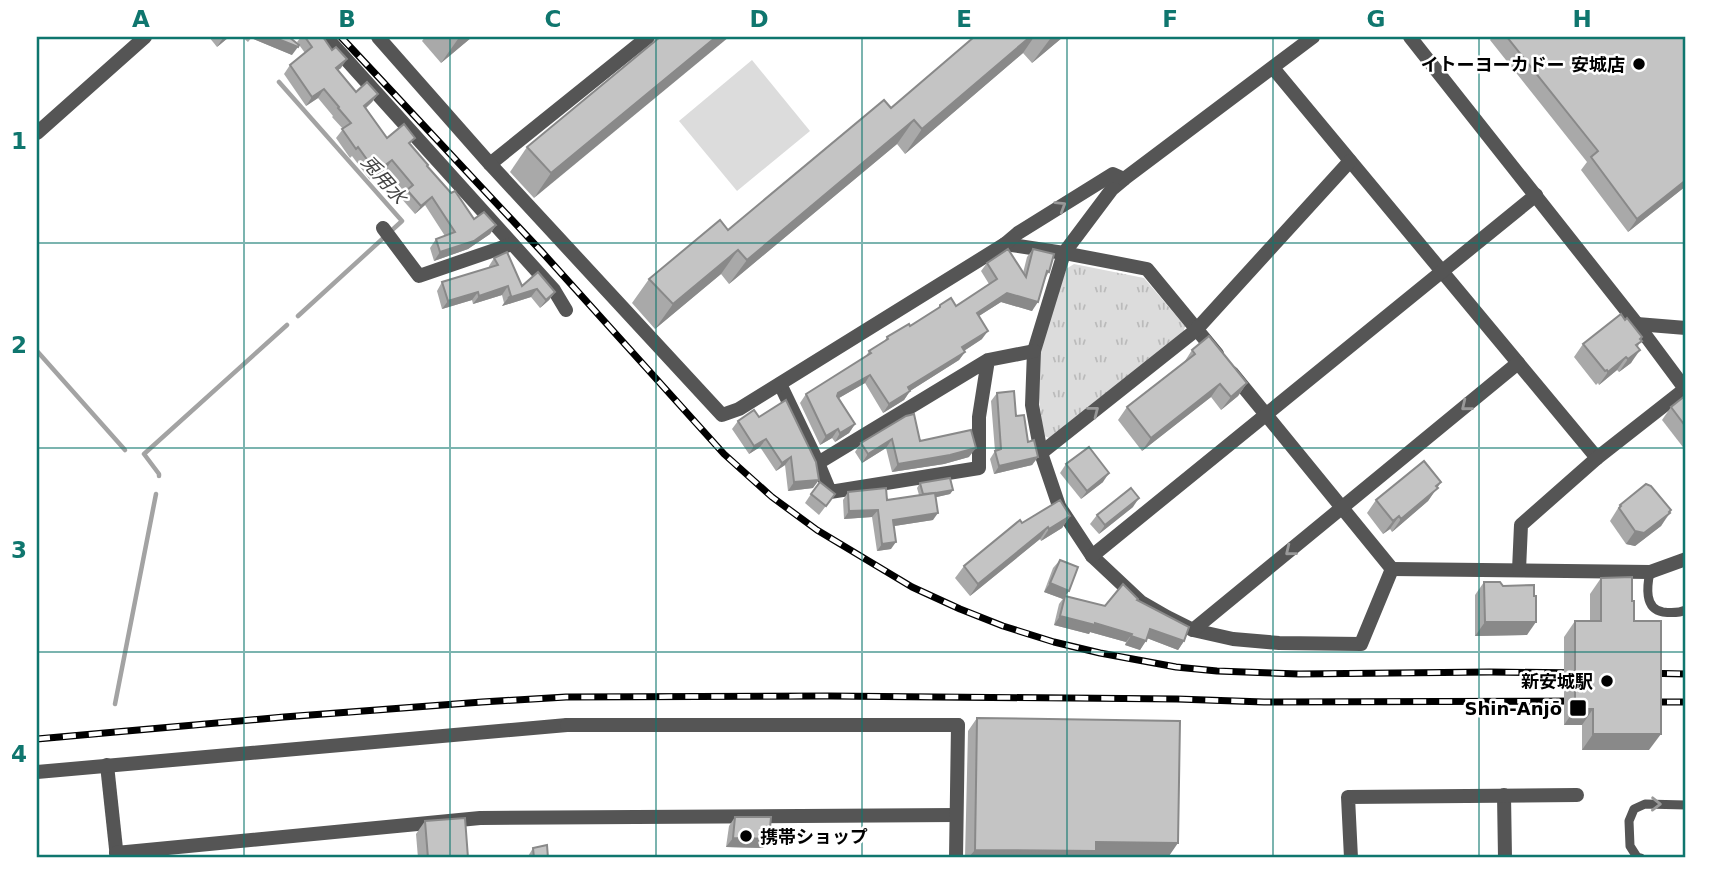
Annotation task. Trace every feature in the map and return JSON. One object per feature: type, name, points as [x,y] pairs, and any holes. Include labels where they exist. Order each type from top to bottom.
[{"type":"street","points":[[37,133],[145,37]]},
{"type":"street","points":[[326,37],[554,290],[566,310]]},
{"type":"street","points":[[378,37],[490,164],[722,415],[739,410],[1113,174],[1124,179]]},
{"type":"street","points":[[490,164],[648,37]]},
{"type":"street","points":[[1313,37],[1112,189],[1064,253],[1034,351],[1032,405],[1041,453],[1059,506],[1092,556],[1141,602],[1194,630],[1233,639],[1267,642],[1361,644],[1392,569]]},
{"type":"street","points":[[1410,37],[1686,390],[1597,458],[1521,525],[1519,570]]},
{"type":"street","points":[[1273,68],[1597,458]]},
{"type":"street","points":[[1041,453],[1196,330],[1350,161]]},
{"type":"street","points":[[1092,556],[1536,195]]},
{"type":"street","points":[[383,228],[419,276],[512,244]]},
{"type":"street","points":[[1005,244],[1147,269],[1392,569]]},
{"type":"street","points":[[1637,324],[1686,328]]},
{"type":"street","points":[[818,463],[988,360],[1034,351]]},
{"type":"street","points":[[780,384],[830,492],[979,468],[978,416],[988,360]]},
{"type":"street","points":[[1194,630],[1518,363]]},
{"type":"street","points":[[1392,569],[1650,572],[1686,559]]},
{"type":"street","points":[[37,772],[567,726],[958,725],[956,858]]},
{"type":"street","points":[[107,765],[116,856],[480,818],[956,816]]},
{"type":"street","points":[[1351,858],[1348,797],[1577,794]]},
{"type":"street","points":[[1504,795],[1505,858]]},
{"type":"lane","points":[[1650,572],[1649,603],[1657,611],[1670,613],[1686,610]]},
{"type":"lane","points":[[1642,858],[1637,857],[1630,846],[1629,821],[1634,809],[1645,804],[1686,805]]},
{"type":"green space","points":[[752,60],[810,131],[737,191],[679,121]]},
{"type":"green space","points":[[1074,264],[1144,278],[1185,326],[1183,335],[1052,439],[1044,436],[1038,370],[1046,332],[1066,269]]},
{"type":"building","points":[[273,37],[289,37],[299,45],[298,47]]},
{"type":"building","points":[[305,37],[323,37],[332,50],[336,47],[347,59],[336,68],[356,92],[367,82],[378,94],[364,106],[387,138],[404,124],[415,138],[409,143],[451,193],[455,191],[474,219],[484,212],[496,225],[474,241],[440,252],[436,239],[455,232],[432,197],[421,206],[407,190],[413,185],[392,160],[376,172],[342,129],[351,123],[339,107],[324,89],[312,97],[290,65],[312,47]]},
{"type":"building","points":[[660,37],[716,37],[551,173],[527,147]]},
{"type":"building","points":[[974,37],[1030,37],[922,129],[914,120],[747,260],[738,250],[673,304],[649,279],[720,220],[728,230],[884,100],[891,108]]},
{"type":"building","points":[[1507,37],[1686,37],[1686,180],[1637,219],[1591,157],[1598,151]]},
{"type":"building","points":[[1008,249],[1026,277],[1033,249],[1054,254],[1038,302],[1007,293],[977,313],[988,331],[962,347],[965,352],[908,387],[910,391],[889,404],[870,375],[838,393],[837,396],[855,424],[840,433],[838,429],[826,436],[806,394],[871,353],[869,351],[888,339],[887,337],[909,324],[910,326],[951,298],[956,306],[997,279],[987,263]]},
{"type":"building","points":[[507,252],[522,286],[538,272],[555,292],[546,300],[537,289],[508,298],[511,296],[508,286],[479,296],[478,292],[448,301],[442,282],[498,265],[494,258]]},
{"type":"building","points":[[1621,314],[1642,337],[1642,341],[1636,345],[1640,350],[1628,359],[1626,357],[1608,372],[1583,344]]},
{"type":"building","points":[[1209,336],[1247,383],[1231,397],[1220,384],[1151,438],[1127,407],[1195,354],[1192,350]]},
{"type":"building","points":[[1014,391],[1016,416],[1024,415],[1028,442],[1034,440],[1038,457],[999,466],[995,451],[1001,449],[997,393]]},
{"type":"building","points":[[1686,395],[1686,427],[1671,407]]},
{"type":"building","points":[[786,400],[816,462],[819,480],[794,482],[791,457],[782,463],[766,439],[754,446],[738,421],[754,410],[759,417]]},
{"type":"building","points":[[914,414],[920,441],[971,430],[976,448],[898,464],[892,439],[868,454],[861,443]]},
{"type":"building","points":[[1089,447],[1109,473],[1087,491],[1066,464]]},
{"type":"building","points":[[1424,461],[1441,482],[1436,486],[1438,488],[1401,519],[1399,516],[1393,521],[1376,500]]},
{"type":"building","points":[[950,478],[953,490],[923,494],[920,483]]},
{"type":"building","points":[[820,482],[835,494],[826,506],[811,494]]},
{"type":"building","points":[[1646,484],[1651,486],[1671,510],[1644,533],[1635,531],[1619,508]]},
{"type":"building","points":[[886,488],[887,500],[935,493],[938,513],[893,520],[896,542],[882,544],[878,510],[849,511],[848,492]]},
{"type":"building","points":[[1131,488],[1139,498],[1105,525],[1097,515]]},
{"type":"building","points":[[1060,500],[1070,516],[1049,529],[1048,527],[978,584],[964,566],[1020,520],[1022,523]]},
{"type":"building","points":[[1060,560],[1078,567],[1069,591],[1050,583]]},
{"type":"building","name":"新安城駅","points":[[1632,577],[1634,621],[1661,621],[1661,734],[1593,734],[1593,709],[1575,709],[1575,621],[1601,621],[1601,578]]},
{"type":"building","points":[[1484,582],[1500,582],[1503,586],[1534,585],[1536,622],[1485,622]]},
{"type":"building","points":[[1123,584],[1137,600],[1189,627],[1184,641],[1150,629],[1146,641],[1095,623],[1060,616],[1065,596],[1105,606]]},
{"type":"building","points":[[977,718],[1180,721],[1178,843],[1096,842],[1096,851],[975,850]]},
{"type":"building","points":[[735,817],[771,817],[769,839],[733,838]]},
{"type":"building","points":[[465,818],[468,858],[428,858],[425,821]]},
{"type":"building","points":[[547,845],[548,858],[534,858],[533,848]]},
{"type":"waterway","name":"兎用水","points":[[279,82],[402,221],[298,316]]},
{"type":"waterway","name":"兎用水","points":[[159,476],[144,454],[287,325]]},
{"type":"waterway","points":[[37,351],[125,450]]},
{"type":"waterway","name":"兎用水","points":[[115,704],[156,494]]},
{"type":"railway","points":[[341,37],[542,252],[724,454],[772,497],[817,530],[912,587],[1003,626],[1054,642],[1176,667],[1299,674],[1585,673]]},
{"type":"railway","points":[[1641,673],[1686,674]]},
{"type":"railway","points":[[37,739],[284,717],[566,697],[829,696],[1264,702],[1585,701]]},
{"type":"railway","points":[[1641,702],[1686,702]]},
{"type":"place","name":"イトーヨーカドー 安城店","points":[[1639,64]]},
{"type":"place","name":"新安城駅","points":[[1607,681]]},
{"type":"place","name":"Shin-Anjō","points":[[1578,708]]},
{"type":"place","name":"携帯ショップ","points":[[746,836]]}]
